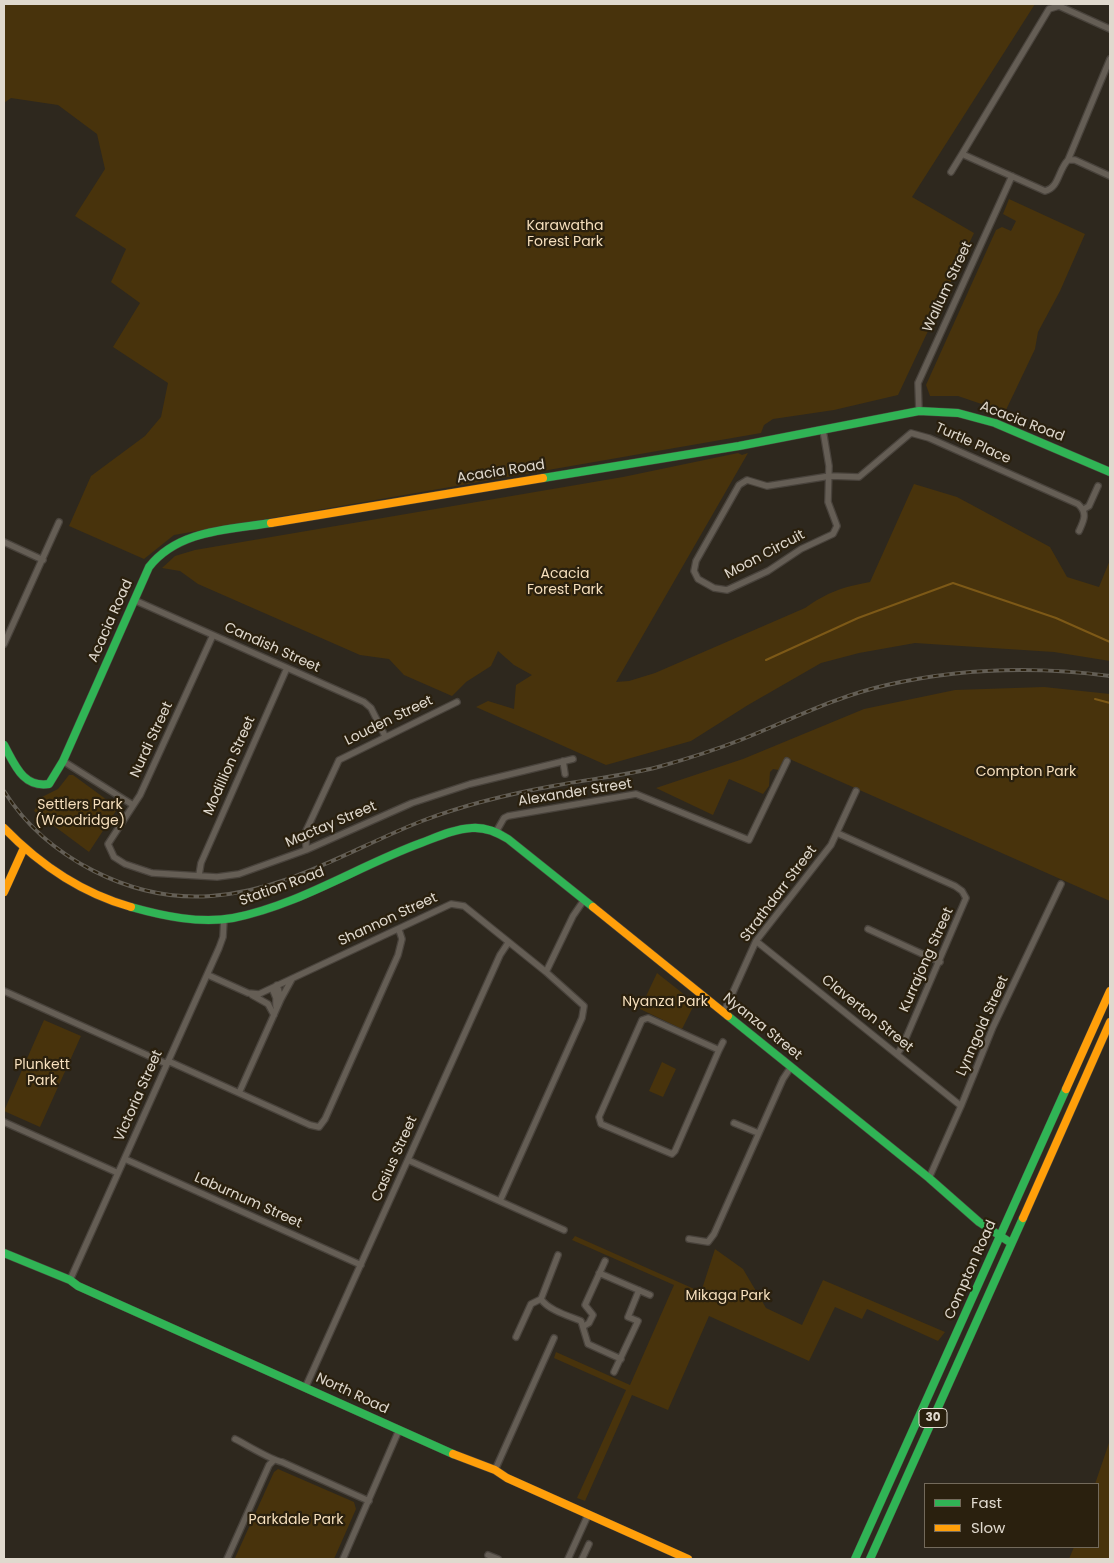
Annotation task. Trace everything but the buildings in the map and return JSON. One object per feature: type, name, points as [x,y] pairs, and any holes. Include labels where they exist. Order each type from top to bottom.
[{"type":"street","points":[[951,172],[1048,9],[1059,6],[1110,29]]},
{"type":"street","points":[[962,154],[1045,191],[1051,189],[1068,160],[1110,59]]},
{"type":"street","points":[[1068,160],[1075,160],[1110,176]]},
{"type":"street","name":"Wallum Street","points":[[919,411],[918,387],[920,378],[1012,176]]},
{"type":"street","name":"Acacia Road","points":[[4,745],[26,782],[34,786],[49,784],[63,761],[149,566],[158,553],[182,540],[216,532],[739,446],[919,411],[958,413],[995,422],[1110,472]]},
{"type":"street","name":"Moon Circuit","points":[[823,430],[830,476],[828,502],[837,526],[833,534],[801,548],[768,571],[727,590],[714,588],[695,575],[696,561],[739,485],[744,481],[750,480],[767,486],[830,476]]},
{"type":"street","name":"Turtle Place","points":[[830,476],[859,477],[907,436],[915,433],[1078,504],[1084,509]]},
{"type":"street","points":[[1079,531],[1085,516],[1084,509],[1089,506],[1098,486]]},
{"type":"street","points":[[4,644],[60,522]]},
{"type":"street","points":[[4,542],[43,560]]},
{"type":"street","name":"Candish Street","points":[[134,600],[364,702],[371,708],[384,736]]},
{"type":"street","name":"Nurdi Street","points":[[110,851],[108,844],[111,837],[144,787],[213,635]]},
{"type":"street","name":"Modillion Street","points":[[199,875],[201,863],[287,668]]},
{"type":"street","name":"Louden Street","points":[[306,850],[306,831],[339,760],[384,736],[457,702]]},
{"type":"street","name":"Mactay Street","points":[[110,851],[114,857],[140,870],[152,873],[217,877],[239,874],[306,850],[412,803],[470,784],[573,759]]},
{"type":"street","points":[[63,761],[133,805]]},
{"type":"street","points":[[562,761],[565,774]]},
{"type":"street","name":"Alexander Street","points":[[496,832],[504,818],[508,816],[636,794],[749,840],[787,761]]},
{"type":"street","name":"Strathdarr Street","points":[[724,1012],[756,941],[838,834],[856,791]]},
{"type":"street","name":"Station Road","points":[[4,828],[24,850],[62,879],[104,899],[156,914],[189,918],[224,919],[258,911],[306,894],[391,855],[446,834],[477,828],[496,832]]},
{"type":"street","name":"Nyanza Street","points":[[496,832],[516,844],[1000,1237],[1011,1243]]},
{"type":"street","name":"Kurrajong Street","points":[[838,834],[955,886],[962,891],[966,898],[940,962],[897,1054]]},
{"type":"street","points":[[4,892],[24,850]]},
{"type":"street","name":"Lynngold Street","points":[[929,1178],[993,1027],[1061,884]]},
{"type":"street","points":[[546,972],[573,916],[584,900]]},
{"type":"street","name":"Shannon Street","points":[[248,993],[257,994],[274,987],[457,903],[464,906],[546,972],[584,1006],[582,1018],[500,1201]]},
{"type":"street","name":"Victoria Street","points":[[70,1280],[208,975],[223,937],[224,919]]},
{"type":"street","points":[[868,929],[940,962]]},
{"type":"street","points":[[4,991],[310,1125],[319,1126],[325,1119],[398,955],[402,939],[399,930]]},
{"type":"street","name":"Claverton Street","points":[[756,941],[961,1106]]},
{"type":"street","name":"Casius Street","points":[[306,1386],[500,955],[508,943]]},
{"type":"street","points":[[208,975],[268,1004],[274,1014]]},
{"type":"street","points":[[239,1093],[287,985],[294,978]]},
{"type":"street","points":[[274,987],[281,1000]]},
{"type":"street","points":[[274,987],[276,1001],[274,1014]]},
{"type":"street","name":"Compton Road","points":[[855,1559],[1110,991]]},
{"type":"street","points":[[719,1050],[648,1018],[642,1020],[599,1117],[601,1124],[672,1154],[723,1042]]},
{"type":"street","name":"Compton Road","points":[[870,1559],[1110,1022]]},
{"type":"street","points":[[689,1239],[708,1242],[714,1234],[758,1133],[791,1067]]},
{"type":"street","points":[[4,1122],[118,1173]]},
{"type":"street","points":[[734,1123],[758,1133]]},
{"type":"street","name":"Laburnum Street","points":[[125,1159],[361,1265]]},
{"type":"street","points":[[408,1160],[564,1230]]},
{"type":"street","name":"North Road","points":[[4,1253],[70,1280],[78,1286],[295,1383],[306,1386],[315,1393],[478,1465],[496,1470],[507,1478],[688,1559]]},
{"type":"street","points":[[516,1336],[531,1304],[541,1298],[558,1255]]},
{"type":"street","points":[[584,1326],[589,1323],[593,1315],[585,1305],[604,1261]]},
{"type":"street","points":[[599,1273],[650,1295]]},
{"type":"street","points":[[614,1372],[638,1322],[628,1317],[639,1290]]},
{"type":"street","points":[[541,1298],[550,1306],[582,1321],[585,1340],[588,1344],[621,1359]]},
{"type":"street","points":[[496,1470],[554,1338]]},
{"type":"street","points":[[343,1559],[399,1430]]},
{"type":"street","points":[[235,1440],[263,1452],[274,1461],[282,1462],[368,1501]]},
{"type":"street","points":[[227,1559],[269,1465],[274,1461]]},
{"type":"street","points":[[568,1559],[588,1515]]},
{"type":"street","points":[[582,1559],[589,1544]]},
{"type":"street","points":[[488,1555],[498,1559]]},
{"type":"green space","name":"Karawatha Forest Park","points":[[4,4],[1035,4],[912,197],[974,233],[898,395],[834,410],[773,419],[764,425],[761,433],[174,535],[144,559],[69,526],[91,476],[145,436],[161,417],[168,383],[113,347],[140,303],[111,282],[126,249],[75,216],[105,169],[97,134],[58,105],[11,98],[4,103]]},
{"type":"green space","points":[[1009,199],[1085,234],[1060,291],[1038,332],[1035,349],[1005,412],[958,396],[930,396],[926,385],[996,230],[1002,227],[1011,231],[1016,221],[1003,214]]},
{"type":"green space","name":"Acacia Forest Park","points":[[738,453],[742,455],[748,453],[616,682],[629,681],[655,673],[805,608],[836,591],[870,582],[914,484],[957,497],[1050,547],[1067,577],[1099,587],[1110,560],[1110,661],[1054,652],[915,643],[859,653],[821,663],[748,705],[691,741],[606,765],[476,707],[488,701],[514,709],[516,685],[532,675],[514,665],[498,651],[491,666],[466,682],[452,696],[404,675],[389,659],[360,655],[198,584],[180,571],[162,568],[175,556],[195,550],[623,477]]},
{"type":"green space","name":"Compton Park","points":[[1044,687],[1110,694],[1110,901],[785,757],[779,770],[773,769],[770,772],[769,786],[763,794],[729,779],[713,815],[656,788],[743,759],[864,709],[955,690]]},
{"type":"green space","name":"Settlers Park (Woodridge)","points":[[69,775],[73,775],[118,808],[89,852],[34,811],[42,797],[58,789]]},
{"type":"green space","name":"Nyanza Park","points":[[657,973],[695,1003],[682,1029],[640,1009]]},
{"type":"green space","name":"Plunkett Park","points":[[44,1020],[81,1036],[40,1127],[4,1111]]},
{"type":"green space","points":[[662,1062],[676,1069],[663,1097],[649,1091]]},
{"type":"green space","name":"Mikaga Park","points":[[575,1236],[701,1292],[715,1249],[743,1269],[766,1308],[802,1325],[823,1280],[945,1332],[938,1341],[867,1309],[862,1319],[835,1307],[809,1361],[709,1316],[668,1410],[632,1395],[585,1501],[577,1498],[626,1390],[554,1358],[556,1352],[630,1385],[674,1285],[572,1240]]},
{"type":"green space","points":[[1110,1440],[1110,1559],[1069,1559],[1074,1548],[1099,1548],[1099,1483],[1095,1483]]},
{"type":"green space","name":"Parkdale Park","points":[[278,1469],[354,1502],[356,1509],[334,1559],[235,1558],[274,1472]]},
{"type":"waterway","points":[[766,660],[858,618],[953,583],[1056,618],[1110,642]]},
{"type":"waterway","points":[[1095,699],[1110,703]]},
{"type":"railway","points":[[4,791],[22,815],[43,837],[67,855],[94,871],[122,883],[151,892],[181,896],[211,896],[266,886],[293,877],[422,821],[470,805],[536,789],[645,770],[690,758],[743,739],[850,695],[887,685],[943,675],[998,670],[1054,671],[1110,676]]},
{"type":"traffic: fast","points":[[543,478],[739,446],[919,411],[958,413],[995,423],[1110,472]]},
{"type":"traffic: fast","points":[[4,745],[16,767],[26,779],[40,784],[49,784],[63,761],[149,567],[161,555],[189,539],[221,530],[271,523]]},
{"type":"traffic: fast","points":[[131,907],[195,920],[233,918],[257,912],[305,895],[398,852],[439,836],[459,830],[477,828],[491,830],[508,839],[593,907]]},
{"type":"traffic: fast","points":[[728,1016],[929,1178],[979,1222],[1011,1243]]},
{"type":"traffic: fast","points":[[855,1559],[1066,1089]]},
{"type":"traffic: fast","points":[[870,1559],[1023,1218]]},
{"type":"traffic: fast","points":[[4,1253],[70,1280],[78,1286],[453,1454]]},
{"type":"traffic: slow","points":[[271,523],[543,478]]},
{"type":"traffic: slow","points":[[4,828],[47,866],[78,886],[131,907]]},
{"type":"traffic: slow","points":[[4,892],[23,850]]},
{"type":"traffic: slow","points":[[593,907],[728,1016]]},
{"type":"traffic: slow","points":[[1066,1089],[1110,991]]},
{"type":"traffic: slow","points":[[1023,1218],[1110,1022]]},
{"type":"traffic: slow","points":[[453,1454],[495,1470],[507,1478],[688,1559]]}]
